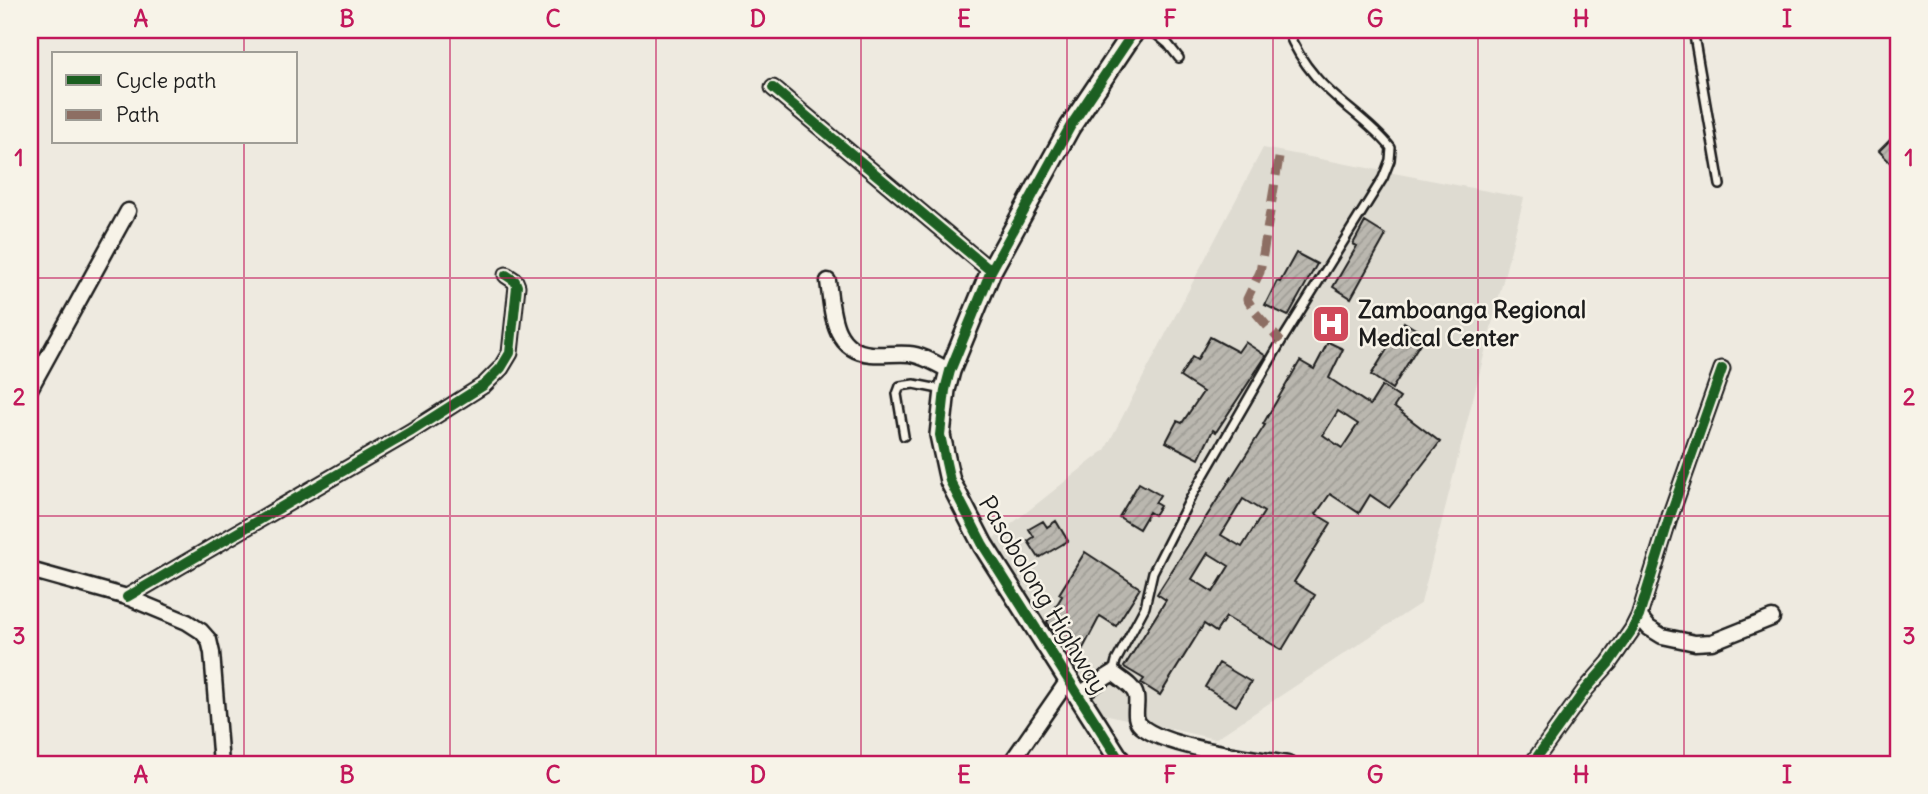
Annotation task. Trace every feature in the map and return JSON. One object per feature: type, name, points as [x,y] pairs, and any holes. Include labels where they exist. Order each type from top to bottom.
[{"type":"street","name":"Pasobolong Highway","points":[[1122,764],[983,545],[950,481],[940,435],[944,390],[950,370],[991,271],[1070,127],[1135,30]]},
{"type":"street","points":[[774,88],[991,271]]},
{"type":"street","points":[[30,387],[128,211]]},
{"type":"street","points":[[127,597],[410,432],[484,385],[510,353],[517,286],[515,281],[506,275]]},
{"type":"street","points":[[828,281],[834,325],[840,338],[851,347],[868,354],[912,354],[950,370]]},
{"type":"street","points":[[1532,764],[1586,689],[1609,663],[1639,616],[1674,503],[1722,369]]},
{"type":"street","points":[[30,570],[127,597],[187,622],[201,631],[209,640],[212,653],[221,764]]},
{"type":"street","points":[[1639,616],[1649,628],[1662,636],[1695,643],[1712,642],[1772,618]]},
{"type":"street","points":[[1010,764],[1074,687],[1113,673],[1132,688],[1136,696],[1135,715],[1139,725],[1153,734],[1179,744],[1288,764]]},
{"type":"lane","points":[[1151,30],[1180,58]]},
{"type":"lane","points":[[1113,673],[1116,661],[1145,607],[1153,572],[1190,499],[1275,353],[1383,178],[1390,160],[1391,148],[1379,133],[1316,78],[1301,58],[1287,30]]},
{"type":"lane","points":[[1693,30],[1720,185]]},
{"type":"lane","points":[[904,436],[897,394],[901,386],[914,384],[944,390]]},
{"type":"shaded area","name":"Zamboanga Regional Medical Center","points":[[1263,148],[1524,198],[1421,603],[1215,739],[1095,712],[990,541],[1105,450]]},
{"type":"building","points":[[1898,132],[1898,171],[1879,151]]},
{"type":"building","points":[[1365,222],[1386,235],[1351,298],[1333,287],[1357,246],[1353,244]]},
{"type":"building","points":[[1296,253],[1317,264],[1288,316],[1265,305]]},
{"type":"building","points":[[1404,322],[1425,335],[1392,389],[1371,375]]},
{"type":"building","points":[[1210,337],[1238,352],[1245,342],[1266,356],[1216,432],[1213,430],[1199,459],[1166,442],[1177,421],[1182,423],[1203,392],[1180,377],[1192,357],[1197,360]]},
{"type":"building","points":[[1328,342],[1343,349],[1329,378],[1370,405],[1382,386],[1400,398],[1394,407],[1440,442],[1389,508],[1370,495],[1359,513],[1330,494],[1316,514],[1331,523],[1294,582],[1315,595],[1282,650],[1226,617],[1216,632],[1204,624],[1160,695],[1141,683],[1144,679],[1124,667],[1166,600],[1157,594],[1265,425],[1263,424],[1300,361],[1314,369]],"holes":[[[1338,411],[1358,424],[1342,448],[1323,435]],[[1243,499],[1264,512],[1242,547],[1221,535]],[[1208,553],[1229,566],[1213,592],[1192,579]]]},
{"type":"building","points":[[1139,483],[1160,495],[1155,503],[1160,506],[1154,515],[1149,512],[1139,529],[1119,517]]},
{"type":"building","points":[[1043,521],[1047,527],[1056,521],[1068,541],[1039,558],[1028,541],[1034,537],[1029,529]]},
{"type":"building","points":[[1085,552],[1140,588],[1116,626],[1100,616],[1079,656],[1061,644],[1047,622],[1062,596],[1059,594]]},
{"type":"building","points":[[1219,663],[1251,682],[1236,706],[1205,687]]},
{"type":"marked path","points":[[1279,158],[1260,272],[1247,299],[1281,342]]},
{"type":"cycle path","points":[[1122,764],[983,545],[950,481],[940,435],[950,371],[991,271],[1070,127],[1135,30]]},
{"type":"cycle path","points":[[773,88],[991,271]]},
{"type":"cycle path","points":[[127,597],[410,432],[484,385],[501,368],[510,353],[517,286],[515,281],[506,275]]},
{"type":"cycle path","points":[[1532,764],[1586,689],[1609,663],[1639,616],[1670,516],[1722,369]]},
{"type":"place","name":"Zamboanga Regional Medical Center","points":[[1331,324]]}]
